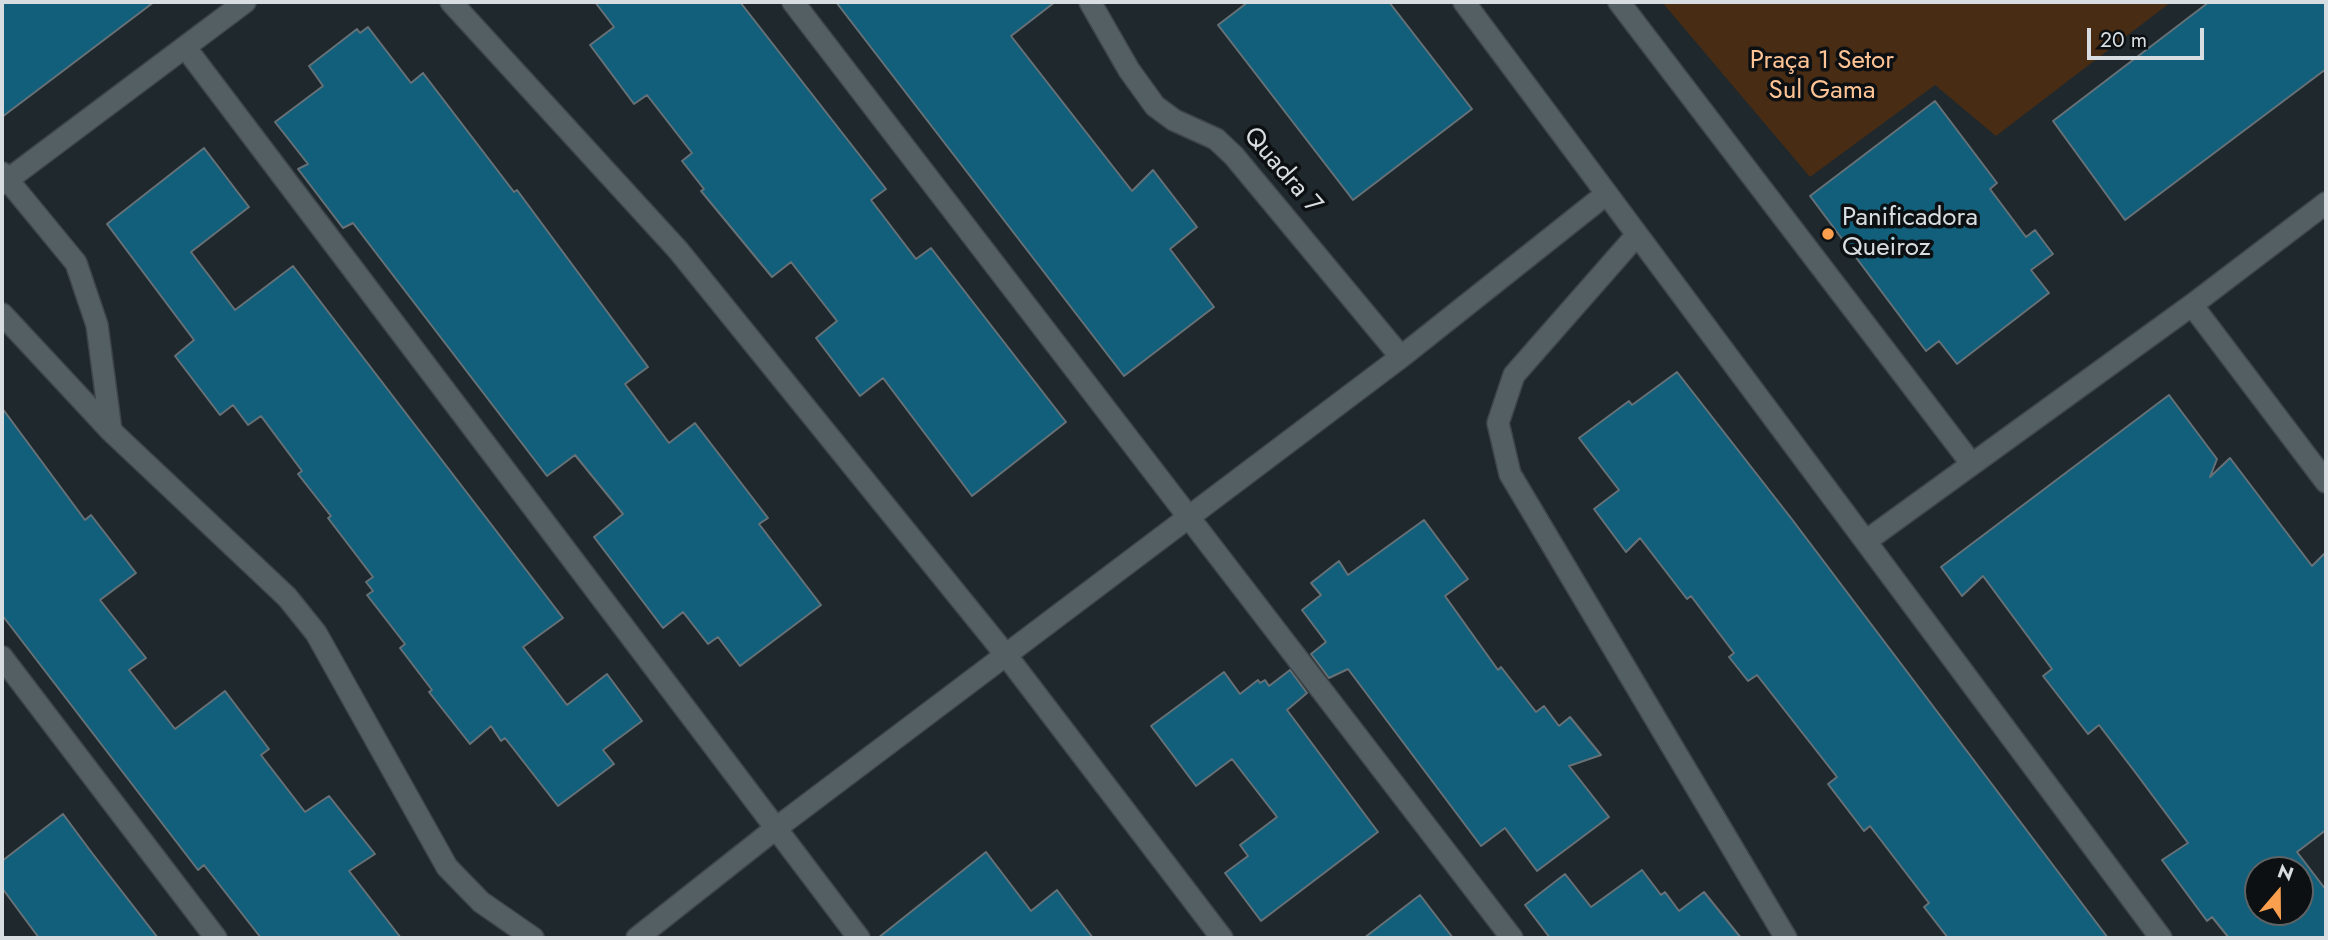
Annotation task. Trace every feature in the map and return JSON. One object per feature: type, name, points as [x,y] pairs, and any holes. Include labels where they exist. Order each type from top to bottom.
[{"type":"street","points":[[111,431],[97,325],[76,263],[4,178],[245,2]]},
{"type":"street","points":[[451,2],[678,250],[1006,655],[1222,938]]},
{"type":"street","points":[[793,2],[1512,938]]},
{"type":"street","name":"Quadra 7","points":[[1090,2],[1129,70],[1155,106],[1174,120],[1216,139],[1234,156],[1401,357]]},
{"type":"street","points":[[1464,2],[1605,195],[2161,938]]},
{"type":"street","points":[[1619,2],[1971,463]]},
{"type":"street","points":[[184,47],[859,938]]},
{"type":"street","points":[[637,938],[775,829],[1401,357],[1605,195]]},
{"type":"street","points":[[1866,541],[2192,306],[2326,203]]},
{"type":"street","points":[[1636,236],[1514,375],[1498,423],[1510,474],[1786,938]]},
{"type":"street","points":[[2192,306],[2326,482]]},
{"type":"street","points":[[2,314],[111,431],[287,597],[316,633],[447,867],[481,902],[533,938]]},
{"type":"street","points":[[2,657],[216,938]]},
{"type":"green space","name":"Praça 1 Setor Sul Gama","points":[[1662,2],[2171,2],[1996,136],[1935,85],[1810,177]]},
{"type":"building","points":[[2,2],[154,2],[2,117]]},
{"type":"building","points":[[595,2],[740,2],[886,189],[871,200],[916,259],[931,248],[1066,422],[972,496],[883,378],[860,396],[816,338],[837,321],[791,262],[772,277],[701,191],[704,189],[682,161],[692,153],[647,95],[634,104],[590,45],[614,27]]},
{"type":"building","points":[[836,2],[1055,2],[1011,36],[1132,191],[1153,170],[1197,227],[1170,249],[1214,307],[1124,376]]},
{"type":"building","points":[[1248,2],[1389,2],[1472,109],[1353,200],[1218,25]]},
{"type":"building","points":[[2209,2],[2326,2],[2326,69],[2125,220],[2053,121]]},
{"type":"building","points":[[368,27],[411,83],[423,73],[514,192],[517,190],[648,367],[625,384],[669,443],[695,423],[768,518],[759,524],[821,605],[740,666],[718,637],[708,644],[683,612],[663,628],[594,537],[623,514],[575,455],[547,476],[353,223],[343,228],[298,169],[308,164],[275,122],[323,86],[309,66],[357,29],[360,33]]},
{"type":"building","points":[[1935,101],[1997,183],[1990,189],[2026,237],[2035,230],[2053,254],[2031,270],[2049,293],[1957,364],[1939,341],[1926,351],[1810,196]]},
{"type":"building","points":[[204,148],[249,207],[191,252],[235,310],[293,266],[563,618],[523,647],[567,705],[607,674],[642,721],[603,750],[614,764],[558,806],[505,738],[501,741],[491,726],[470,744],[429,692],[432,690],[400,648],[405,644],[367,595],[373,591],[366,582],[373,577],[328,518],[331,516],[298,474],[302,471],[261,416],[248,425],[233,405],[220,415],[175,356],[194,340],[107,224]]},
{"type":"building","points":[[1677,372],[1791,518],[2108,938],[1948,938],[1924,907],[1929,903],[1870,826],[1864,831],[1828,784],[1837,777],[1757,675],[1748,681],[1729,657],[1734,653],[1691,596],[1687,599],[1640,538],[1626,552],[1594,509],[1619,490],[1579,438],[1629,401],[1632,405]]},
{"type":"building","points":[[2169,395],[2217,459],[2210,477],[2230,458],[2312,566],[2326,552],[2326,830],[2297,852],[2300,856],[2244,856],[2244,926],[2314,926],[2314,874],[2326,890],[2326,938],[2229,938],[2212,917],[2207,921],[2162,860],[2188,843],[2135,772],[2099,725],[2088,734],[2043,676],[2052,669],[1983,576],[1962,596],[1941,567]]},
{"type":"building","points":[[2,408],[85,520],[91,515],[136,573],[100,600],[146,658],[129,670],[175,729],[225,691],[269,749],[261,755],[305,812],[329,796],[375,854],[349,871],[401,938],[261,938],[204,865],[198,870],[2,615]]},
{"type":"building","points":[[1424,520],[1468,579],[1445,596],[1498,670],[1501,667],[1536,712],[1544,706],[1559,726],[1570,717],[1601,755],[1569,766],[1609,817],[1537,871],[1505,828],[1481,846],[1348,669],[1329,678],[1311,654],[1326,642],[1302,610],[1321,595],[1311,583],[1339,561],[1348,575]]},
{"type":"building","points":[[1290,670],[1307,693],[1287,710],[1378,832],[1261,921],[1225,873],[1248,856],[1240,845],[1277,817],[1232,759],[1196,786],[1151,726],[1224,672],[1240,694],[1258,680],[1260,683],[1265,680],[1269,686]]},
{"type":"building","points":[[63,814],[158,938],[39,938],[2,888],[2,861]]},
{"type":"building","points":[[986,852],[1031,911],[1057,890],[1093,938],[878,938]]},
{"type":"building","points":[[1642,870],[1661,895],[1665,892],[1679,911],[1704,892],[1741,938],[1550,938],[1525,905],[1565,874],[1591,907]]},
{"type":"building","points":[[1420,895],[1453,938],[1364,938]]},
{"type":"place","name":"Panificadora Queiroz","points":[[1828,234]]}]
